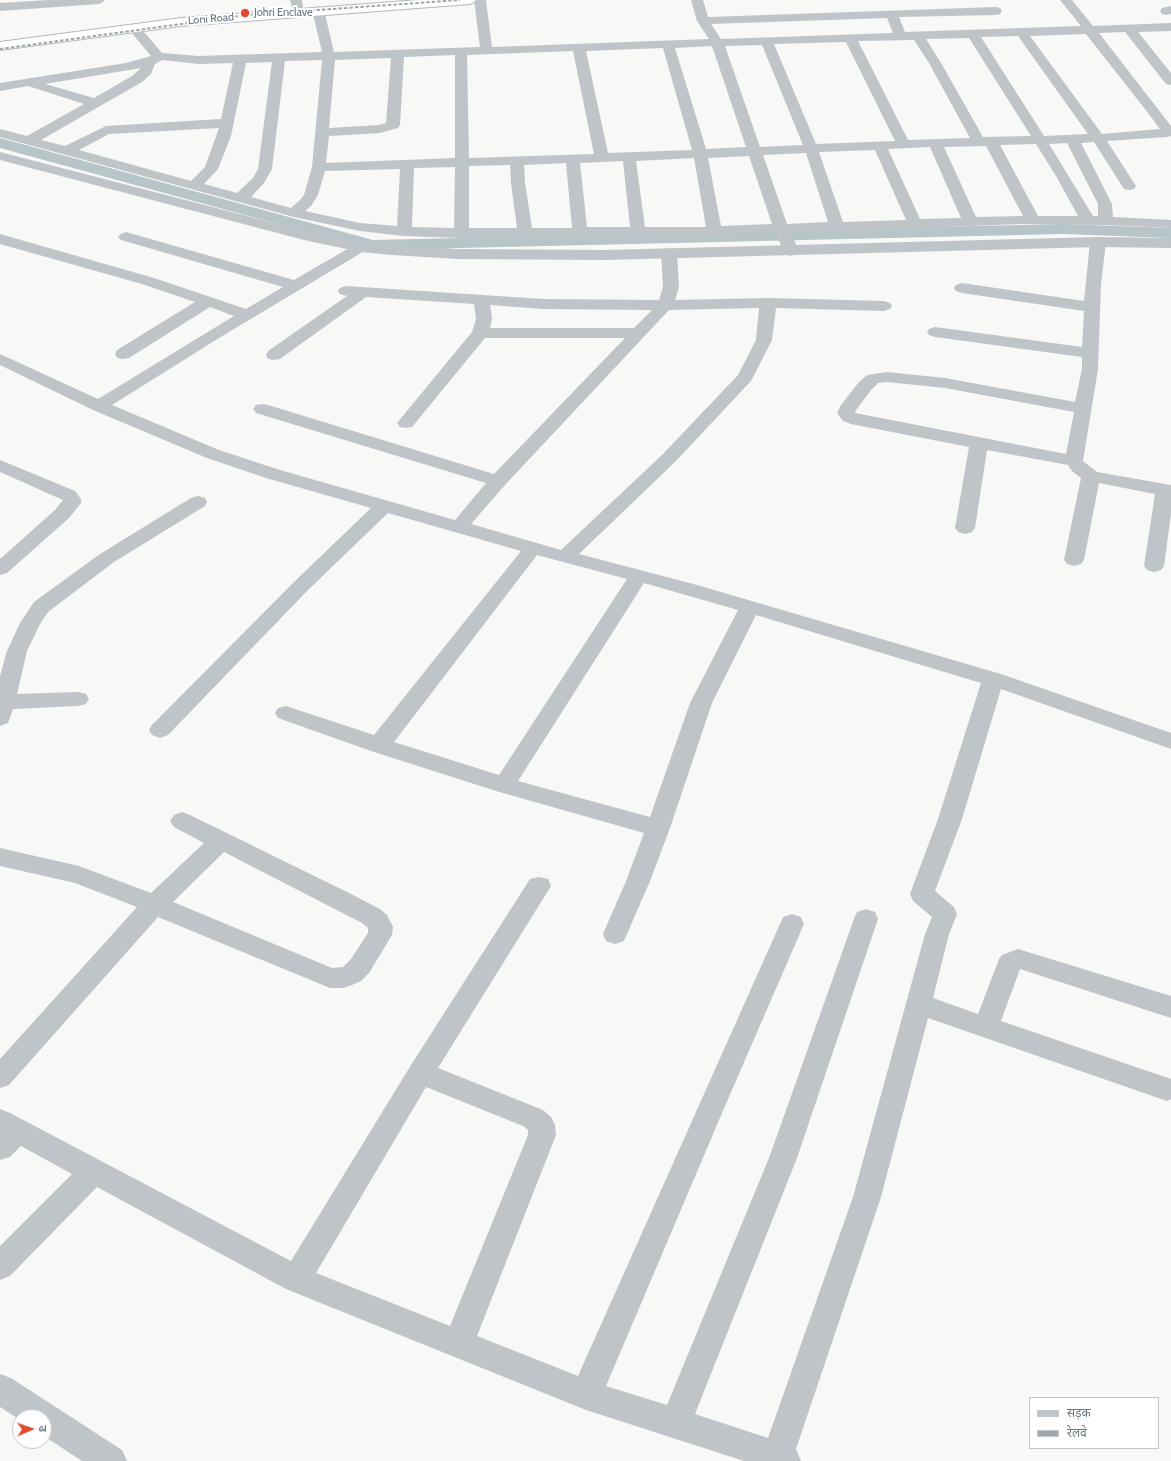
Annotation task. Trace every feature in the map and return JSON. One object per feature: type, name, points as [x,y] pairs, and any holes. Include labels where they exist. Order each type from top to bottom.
[{"type":"highway","name":"Loni Road","points":[[0,41],[162,19],[297,4],[401,0]]},
{"type":"highway","name":"Loni Road","points":[[0,46],[180,22],[318,10],[470,0]]},
{"type":"street","points":[[0,7],[51,2],[99,0]]},
{"type":"street","points":[[480,0],[484,40],[487,50]]},
{"type":"street","points":[[697,0],[704,21],[717,42],[786,240]]},
{"type":"street","points":[[319,167],[629,157],[754,150],[935,143],[1072,140],[1167,133],[1168,131],[1157,105],[1066,0]]},
{"type":"street","points":[[294,213],[306,203],[311,195],[319,167],[329,56],[318,10]]},
{"type":"street","points":[[704,21],[996,11]]},
{"type":"street","points":[[892,14],[901,36]]},
{"type":"street","points":[[101,58],[154,56],[199,60],[240,59],[1171,27]]},
{"type":"street","points":[[134,28],[154,56]]},
{"type":"street","points":[[1128,28],[1171,81]]},
{"type":"street","points":[[1022,32],[1098,138],[1129,186]]},
{"type":"street","points":[[973,34],[1063,176],[1088,220]]},
{"type":"street","points":[[917,35],[1033,220]]},
{"type":"street","points":[[850,38],[904,145]]},
{"type":"street","points":[[766,40],[811,148],[837,226]]},
{"type":"street","points":[[668,44],[700,153],[714,231]]},
{"type":"street","points":[[579,48],[602,158]]},
{"type":"street","points":[[461,51],[461,233]]},
{"type":"street","points":[[323,132],[380,130],[393,126],[398,54]]},
{"type":"street","points":[[0,87],[27,83],[154,56]]},
{"type":"street","points":[[18,152],[95,103],[142,76],[146,72],[154,56]]},
{"type":"street","points":[[239,199],[259,180],[265,169],[279,57]]},
{"type":"street","points":[[194,186],[211,169],[225,129],[240,59]]},
{"type":"street","points":[[27,83],[95,103]]},
{"type":"street","points":[[164,137],[225,129]]},
{"type":"street","points":[[67,151],[106,130],[225,129]]},
{"type":"street","points":[[0,133],[18,152],[119,175],[194,186],[294,213],[360,227],[404,231],[461,233],[714,231],[786,240],[1171,243]]},
{"type":"street","points":[[1160,134],[1171,148]]},
{"type":"street","points":[[1072,140],[1105,204],[1106,221]]},
{"type":"street","points":[[935,143],[970,222]]},
{"type":"street","points":[[880,146],[915,224]]},
{"type":"street","points":[[18,152],[67,151],[119,175],[308,236],[361,247],[458,254],[669,254],[786,240],[837,226],[1033,220],[1088,220],[1171,224]]},
{"type":"street","points":[[629,157],[638,232]]},
{"type":"street","points":[[573,159],[580,233]]},
{"type":"street","points":[[517,161],[518,183],[526,233]]},
{"type":"street","points":[[404,231],[407,164]]},
{"type":"street","points":[[126,237],[297,286]]},
{"type":"street","points":[[0,239],[148,282],[248,314]]},
{"type":"street","points":[[1098,242],[1093,284],[1090,369],[1074,461],[1078,467],[1091,476],[1168,490],[1154,566]]},
{"type":"street","points":[[100,406],[248,314],[361,247]]},
{"type":"street","points":[[459,527],[498,481],[665,305],[671,287],[669,254]]},
{"type":"street","points":[[962,288],[1093,307]]},
{"type":"street","points":[[346,291],[543,304],[665,305],[768,303],[884,306]]},
{"type":"street","points":[[274,355],[363,292]]},
{"type":"street","points":[[122,354],[209,301]]},
{"type":"street","points":[[406,423],[480,333],[484,319],[482,301]]},
{"type":"street","points":[[565,558],[669,458],[745,377],[764,340],[768,303]]},
{"type":"street","points":[[935,332],[1090,353]]},
{"type":"street","points":[[480,333],[637,333]]},
{"type":"street","points":[[0,359],[100,406],[213,454],[273,474],[565,558],[690,589],[993,679],[1171,741]]},
{"type":"street","points":[[1074,461],[857,420],[849,417],[846,413],[847,408],[873,379],[887,377],[945,383],[1083,409]]},
{"type":"street","points":[[262,409],[498,481]]},
{"type":"street","points":[[965,528],[979,443]]},
{"type":"street","points":[[0,465],[68,495],[72,499],[72,503],[62,514],[0,568]]},
{"type":"street","points":[[1074,560],[1091,476]]},
{"type":"street","points":[[78,699],[1,707],[17,651],[30,623],[41,607],[106,558],[198,502]]},
{"type":"street","points":[[160,730],[301,586],[385,505]]},
{"type":"street","points":[[379,745],[533,548]]},
{"type":"street","points":[[504,785],[639,576]]},
{"type":"street","points":[[614,934],[638,882],[701,703],[750,607]]},
{"type":"street","points":[[6,1134],[93,1172],[296,1279],[586,1395],[750,1447],[781,1459],[867,1197],[937,934],[945,914],[922,894],[950,819],[993,679]]},
{"type":"street","points":[[286,713],[379,745],[504,785],[658,828]]},
{"type":"street","points":[[0,857],[79,875],[155,904],[330,978],[343,978],[352,974],[360,966],[380,935],[381,927],[378,922],[340,900],[182,821]]},
{"type":"street","points":[[0,1077],[155,904],[221,841]]},
{"type":"street","points":[[296,1279],[420,1073],[539,886]]},
{"type":"street","points":[[675,1423],[783,1158],[866,919]]},
{"type":"street","points":[[586,1395],[711,1106],[792,924]]},
{"type":"street","points":[[986,1027],[1008,966],[1011,962],[1018,959],[1032,962],[1171,1007]]},
{"type":"street","points":[[918,1004],[1167,1089]]},
{"type":"street","points":[[420,1073],[533,1118],[541,1125],[542,1134],[458,1345]]},
{"type":"street","points":[[0,1266],[93,1172]]},
{"type":"street","points":[[0,1389],[31,1409]]},
{"type":"street","points":[[52,1422],[111,1461]]},
{"type":"waterway","points":[[0,143],[373,245],[1063,229],[1171,233]]},
{"type":"railway","points":[[0,49],[246,15],[460,0]]},
{"type":"place","name":"Johri Enclave","points":[[245,13]]}]
